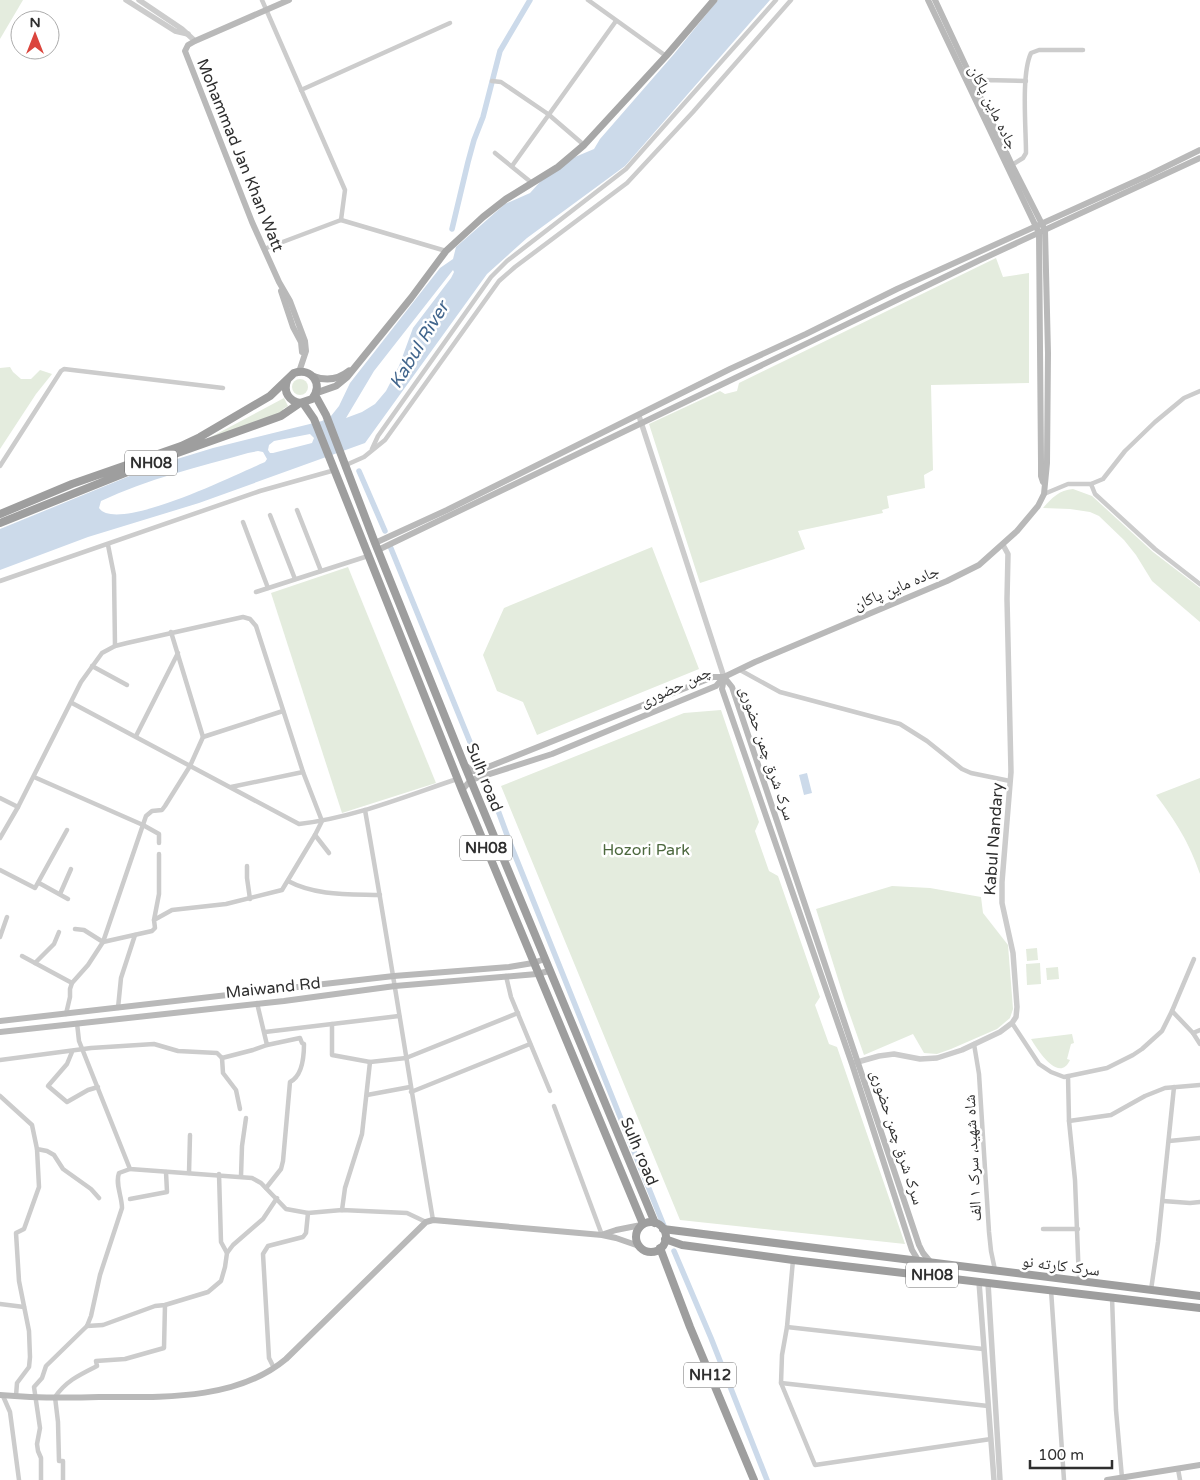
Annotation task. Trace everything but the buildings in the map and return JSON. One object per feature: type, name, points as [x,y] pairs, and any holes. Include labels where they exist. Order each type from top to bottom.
[{"type":"highway","points":[[296,372],[308,373],[312,376]]},
{"type":"highway","name":"NH08","points":[[0,514],[72,484],[181,446],[200,437],[270,396],[296,372]]},
{"type":"highway","name":"NH08","points":[[0,523],[156,461],[281,416],[312,399],[316,394],[317,384],[312,376]]},
{"type":"highway","name":"NH08","points":[[287,380],[288,395],[295,402],[302,403]]},
{"type":"highway","name":"Sulh road","points":[[316,394],[464,764],[655,1223]]},
{"type":"highway","name":"Sulh road","points":[[302,403],[314,420],[335,470],[438,733],[537,974],[600,1119],[642,1225]]},
{"type":"highway","points":[[438,733],[448,723]]},
{"type":"highway","points":[[652,1252],[660,1248],[665,1239],[663,1229],[651,1222],[642,1225],[636,1233],[639,1246],[643,1250],[652,1252],[669,1269]]},
{"type":"highway","name":"سرک کارته نو","points":[[663,1229],[1200,1296]]},
{"type":"highway","name":"سرک کارته نو","points":[[665,1239],[682,1245],[794,1260],[1112,1296],[1200,1308]]},
{"type":"highway","name":"NH12","points":[[660,1248],[690,1327],[754,1480]]},
{"type":"main road","points":[[195,41],[289,0]]},
{"type":"main road","name":"جاده ماین پاکان","points":[[928,0],[1039,224]]},
{"type":"main road","points":[[935,0],[1042,232],[1048,353],[1047,463],[1044,494]]},
{"type":"main road","points":[[316,394],[336,386],[347,377],[411,298],[446,250],[483,217],[558,167],[584,145],[666,56],[712,1]]},
{"type":"main road","name":"Mohammad Jan Khan Watt","points":[[195,41],[188,45],[185,51],[264,249],[290,301],[306,344],[306,351],[296,372]]},
{"type":"main road","points":[[641,419],[730,369],[897,289],[1148,176],[1200,150]]},
{"type":"main road","points":[[376,546],[641,419],[1200,158]]},
{"type":"main road","points":[[312,376],[332,379],[342,376],[355,366]]},
{"type":"main road","name":"جاده ماین پاکان","points":[[724,677],[856,618],[947,581],[979,565],[1017,531],[1038,506],[1044,494]]},
{"type":"main road","name":"چمن حضوری","points":[[464,764],[472,771],[478,771],[713,677],[724,677]]},
{"type":"main road","name":"چمن حضوری","points":[[471,780],[552,754],[716,686],[724,677]]},
{"type":"main road","name":"سرک شرق چمن حضوری","points":[[724,677],[722,689],[919,1245],[923,1253],[942,1276]]},
{"type":"main road","name":"سرک شرق چمن حضوری","points":[[724,677],[732,687],[855,1063],[912,1250],[918,1260]]},
{"type":"main road","points":[[462,790],[471,780]]},
{"type":"main road","name":"Maiwand Rd","points":[[0,1021],[394,976],[533,963],[545,960]]},
{"type":"main road","name":"Maiwand Rd","points":[[0,1032],[395,986],[537,974],[549,971]]},
{"type":"main road","points":[[2,1396],[36,1398],[139,1397],[208,1392],[260,1377],[286,1360],[426,1222],[433,1220],[602,1234],[639,1246]]},
{"type":"main road","points":[[602,1234],[642,1225]]},
{"type":"main road","points":[[918,1260],[932,1275]]},
{"type":"main road","points":[[1107,1480],[1200,1465]]},
{"type":"street","points":[[126,0],[175,31],[188,34]]},
{"type":"street","points":[[139,0],[188,34],[195,41]]},
{"type":"street","points":[[262,0],[345,190],[341,220]]},
{"type":"street","points":[[588,0],[666,56]]},
{"type":"street","points":[[372,450],[378,436],[491,277],[507,261],[626,169],[776,0]]},
{"type":"street","points":[[346,465],[364,457],[385,440],[499,281],[514,267],[627,183],[687,119],[792,0]]},
{"type":"street","points":[[512,166],[616,21]]},
{"type":"street","points":[[302,90],[450,23]]},
{"type":"street","points":[[1012,165],[1023,158],[1026,153],[1027,62],[1032,53],[1039,50],[1083,50]]},
{"type":"street","points":[[974,85],[985,80],[1026,81]]},
{"type":"street","points":[[492,81],[501,82],[548,114],[584,145]]},
{"type":"street","points":[[495,153],[532,183]]},
{"type":"street","points":[[264,249],[341,220],[446,250]]},
{"type":"street","points":[[478,294],[485,300]]},
{"type":"street","points":[[0,466],[64,369],[223,388]]},
{"type":"street","points":[[1044,494],[1068,484],[1091,484],[1103,479],[1125,451],[1155,422],[1184,398],[1200,390]]},
{"type":"street","points":[[641,419],[724,677]]},
{"type":"street","points":[[0,581],[260,491],[335,470]]},
{"type":"street","points":[[1091,484],[1095,494],[1142,538],[1200,584]]},
{"type":"street","points":[[297,510],[321,571]]},
{"type":"street","points":[[270,515],[295,579]]},
{"type":"street","points":[[243,522],[268,588]]},
{"type":"street","points":[[108,544],[114,575],[115,646]]},
{"type":"street","name":"Kabul Nandary","points":[[1003,545],[1008,554],[1006,599],[1011,754],[1002,903],[1013,953],[1017,1007],[1016,1017],[1012,1023]]},
{"type":"street","points":[[256,592],[368,556]]},
{"type":"street","points":[[0,838],[18,808],[81,682],[102,653],[115,646],[171,632],[244,617],[250,619],[256,626],[303,772],[322,821],[282,890],[226,904],[172,910],[154,920]]},
{"type":"street","points":[[66,1014],[72,983],[88,965],[104,942],[142,825],[148,813],[162,810],[190,766],[203,737],[171,632]]},
{"type":"street","points":[[136,736],[178,652]]},
{"type":"street","points":[[92,666],[127,685]]},
{"type":"street","points":[[740,670],[780,692],[900,724],[927,741],[962,769],[971,773],[1010,781]]},
{"type":"street","points":[[72,703],[299,824],[322,821],[365,810],[457,779]]},
{"type":"street","points":[[203,737],[283,711]]},
{"type":"street","points":[[230,787],[303,772]]},
{"type":"street","points":[[34,777],[142,825],[159,834],[159,843]]},
{"type":"street","points":[[0,798],[18,808]]},
{"type":"street","points":[[365,810],[433,1220]]},
{"type":"street","points":[[0,870],[35,888],[67,830]]},
{"type":"street","points":[[315,836],[329,853]]},
{"type":"street","points":[[75,929],[84,930],[104,942],[152,931],[155,928],[154,920],[159,894],[159,854]]},
{"type":"street","points":[[247,866],[246,878],[250,899]]},
{"type":"street","points":[[60,894],[71,869]]},
{"type":"street","points":[[288,881],[301,888],[334,893],[380,895]]},
{"type":"street","points":[[39,883],[68,899]]},
{"type":"street","points":[[0,937],[8,918]]},
{"type":"street","points":[[36,963],[54,944],[59,932]]},
{"type":"street","points":[[118,1008],[121,978],[135,935]]},
{"type":"street","points":[[22,956],[72,983]]},
{"type":"street","points":[[855,1063],[894,1054],[920,1059],[937,1058],[1000,1032],[1012,1023],[1039,1064],[1051,1072],[1064,1077],[1107,1068],[1142,1049],[1162,1030],[1194,959]]},
{"type":"street","points":[[506,976],[509,991],[550,1091]]},
{"type":"street","points":[[257,1003],[267,1045]]},
{"type":"street","points":[[1172,1011],[1193,1033],[1200,1044]]},
{"type":"street","points":[[332,1024],[332,1055],[370,1062],[406,1058],[518,1013]]},
{"type":"street","points":[[265,1032],[399,1016]]},
{"type":"street","points":[[77,1024],[82,1050],[130,1169]]},
{"type":"street","points":[[1193,1033],[1200,1030]]},
{"type":"street","points":[[222,1058],[300,1038],[304,1044],[304,1057],[296,1079],[290,1082],[283,1161],[280,1169],[266,1188]]},
{"type":"street","points":[[0,1060],[154,1044],[178,1052],[217,1054],[222,1058]]},
{"type":"street","points":[[367,1095],[411,1089],[530,1044]]},
{"type":"street","name":"شاه شهید، سرک ۱ الف","points":[[974,1044],[979,1074],[989,1232],[996,1270]]},
{"type":"street","points":[[72,1052],[67,1064],[48,1086],[67,1102],[88,1090],[98,1087]]},
{"type":"street","points":[[222,1058],[221,1067],[223,1073],[236,1090],[240,1109]]},
{"type":"street","points":[[342,1210],[345,1188],[362,1134],[370,1062]]},
{"type":"street","points":[[1068,1076],[1069,1121],[1078,1229],[1079,1281]]},
{"type":"street","points":[[1069,1121],[1111,1115],[1145,1096],[1174,1087],[1200,1085]]},
{"type":"street","points":[[1151,1290],[1163,1201],[1174,1087]]},
{"type":"street","points":[[0,1096],[32,1125],[37,1149],[39,1187],[24,1229],[16,1233],[19,1281],[29,1331],[30,1356],[29,1368],[17,1383],[16,1396]]},
{"type":"street","points":[[554,1106],[602,1234]]},
{"type":"street","points":[[241,1176],[242,1146],[246,1118]]},
{"type":"street","points":[[189,1173],[190,1135]]},
{"type":"street","points":[[1169,1142],[1200,1138]]},
{"type":"street","points":[[37,1149],[47,1151],[54,1156],[64,1169],[91,1189],[99,1198]]},
{"type":"street","points":[[41,1480],[41,1458],[38,1451],[40,1428],[34,1387],[42,1378],[46,1366],[87,1326],[93,1309],[100,1275],[122,1208],[122,1198],[117,1180],[119,1174],[130,1169],[241,1176],[252,1178],[266,1188],[286,1209],[308,1213],[342,1210],[407,1213],[426,1222]]},
{"type":"street","points":[[130,1199],[167,1192],[166,1172]]},
{"type":"street","points":[[219,1174],[222,1242],[227,1253]]},
{"type":"street","points":[[87,1326],[103,1325],[155,1306],[165,1305],[208,1292],[221,1281],[227,1253],[233,1245],[264,1219],[277,1198]]},
{"type":"street","points":[[1163,1201],[1200,1202]]},
{"type":"street","points":[[274,1369],[269,1358],[263,1254],[268,1246],[304,1237],[308,1213]]},
{"type":"street","points":[[1043,1228],[1078,1229]]},
{"type":"street","points":[[794,1260],[782,1355],[781,1383],[815,1465],[991,1439]]},
{"type":"street","points":[[979,1282],[994,1480]]},
{"type":"street","points":[[988,1283],[1000,1480]]},
{"type":"street","points":[[1051,1290],[1064,1480]]},
{"type":"street","points":[[1112,1296],[1116,1410],[1122,1478]]},
{"type":"street","points":[[0,1304],[24,1307]]},
{"type":"street","points":[[63,1480],[63,1461],[59,1461],[55,1398],[62,1388],[75,1377],[97,1366],[96,1360],[125,1359],[164,1348],[165,1305]]},
{"type":"street","points":[[787,1327],[984,1349]]},
{"type":"street","points":[[781,1383],[988,1406]]},
{"type":"street","points":[[2,1396],[10,1412],[19,1480]]},
{"type":"street","points":[[1178,1469],[1180,1480]]},
{"type":"green space","points":[[0,0],[23,0],[17,10],[10,10],[10,22],[0,39]]},
{"type":"green space","points":[[996,258],[1003,277],[1029,273],[1029,383],[931,385],[933,470],[924,475],[925,488],[887,496],[889,508],[882,510],[883,513],[798,531],[805,549],[700,583],[649,424],[720,391],[725,394],[737,391],[739,383]]},
{"type":"green space","points":[[10,367],[21,379],[31,379],[40,370],[52,374],[36,394],[0,449],[0,368]]},
{"type":"green space","points":[[297,379],[303,379],[308,384],[306,393],[297,395],[292,390],[292,384]]},
{"type":"green space","points":[[284,398],[288,406],[283,409],[284,413],[209,438]]},
{"type":"green space","points":[[1073,489],[1092,496],[1153,552],[1200,588],[1200,622],[1152,581],[1124,540],[1099,516],[1090,512],[1070,509],[1043,508],[1060,493]]},
{"type":"green space","points":[[652,547],[699,669],[537,735],[523,702],[497,691],[483,655],[504,608]]},
{"type":"green space","points":[[348,567],[436,783],[342,813],[271,593]]},
{"type":"green space","name":"Hozori Park","points":[[721,710],[759,822],[755,831],[769,871],[778,876],[820,997],[815,1005],[829,1044],[837,1047],[905,1244],[680,1220],[501,786],[684,713]]},
{"type":"green space","points":[[1200,778],[1200,874],[1181,833],[1156,795]]},
{"type":"green space","points":[[892,886],[930,888],[981,897],[983,913],[1008,945],[1013,1009],[1010,1018],[997,1029],[937,1054],[924,1053],[913,1034],[864,1055],[816,909]]},
{"type":"green space","points":[[1037,948],[1038,960],[1027,961],[1026,949]]},
{"type":"green space","points":[[1040,963],[1041,984],[1027,985],[1026,964]]},
{"type":"green space","points":[[1058,967],[1059,979],[1047,980],[1046,968]]},
{"type":"green space","points":[[1072,1034],[1074,1043],[1071,1044],[1067,1059],[1070,1060],[1065,1066],[1060,1068],[1054,1067],[1043,1056],[1031,1039]]},
{"type":"water","name":"Kabul River","points":[[718,0],[770,0],[625,166],[527,238],[487,274],[365,443],[199,503],[88,537],[0,570],[0,529],[154,466],[213,448],[322,421],[331,416],[339,406],[350,383],[440,268],[453,259],[456,247],[505,204],[530,193],[540,182],[575,157],[594,149],[600,139]],"holes":[[[453,270],[451,278],[413,328],[399,366],[386,391],[375,404],[362,412],[346,418],[374,371]],[[310,434],[314,438],[312,443],[270,453],[268,450],[269,445],[274,441]],[[263,452],[267,459],[265,462],[206,488],[153,508],[129,513],[110,514],[99,508],[101,501],[136,486],[248,453]]]},
{"type":"water","points":[[807,773],[812,793],[804,795],[799,775]]},
{"type":"waterway","points":[[452,229],[468,162],[483,117],[500,51],[530,0]]},
{"type":"waterway","points":[[359,471],[385,531]]},
{"type":"waterway","points":[[390,546],[479,764]]},
{"type":"waterway","points":[[489,786],[510,843],[664,1226]]},
{"type":"waterway","points":[[674,1251],[711,1338],[767,1480]]}]
